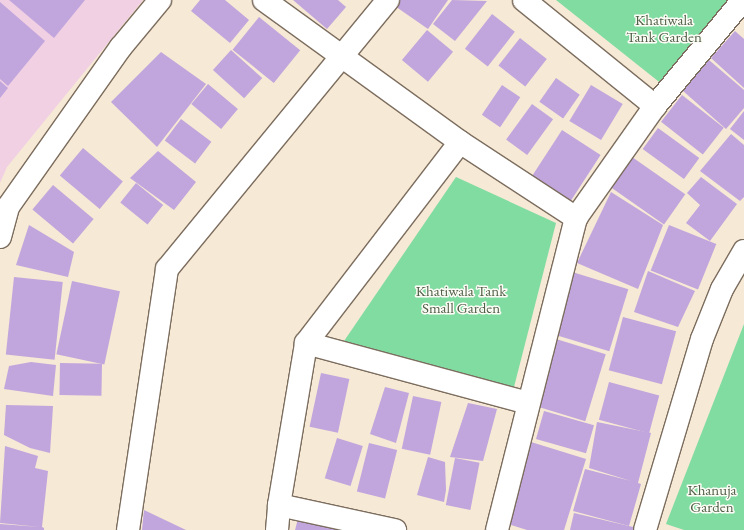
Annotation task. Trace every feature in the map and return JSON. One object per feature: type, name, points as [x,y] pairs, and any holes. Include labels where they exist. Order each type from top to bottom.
[{"type":"street","points":[[0,238],[8,208],[121,47],[160,0]]},
{"type":"street","points":[[264,0],[460,142],[576,218]]},
{"type":"street","points":[[128,530],[167,269],[388,0]]},
{"type":"street","points":[[524,0],[655,106]]},
{"type":"street","points":[[497,530],[576,218],[655,106],[743,0]]},
{"type":"street","points":[[277,530],[279,505],[306,343],[460,142]]},
{"type":"street","points":[[645,530],[702,339],[722,289],[744,251]]},
{"type":"street","points":[[306,343],[528,403]]},
{"type":"street","points":[[279,505],[395,530]]},
{"type":"shaded area","points":[[0,0],[143,0],[7,167],[0,183]]},
{"type":"green space","name":"Khatiwala Tank Garden","points":[[556,0],[730,0],[663,85]]},
{"type":"green space","name":"Khatiwala Tank Small Garden","points":[[456,177],[556,223],[514,387],[342,344]]},
{"type":"green space","name":"Khanuja Garden","points":[[744,324],[744,530],[684,530],[666,524]]},
{"type":"building","points":[[9,0],[85,0],[54,38]]},
{"type":"building","points":[[200,0],[225,0],[249,20],[230,43],[191,11]]},
{"type":"building","points":[[293,0],[338,0],[346,7],[327,29]]},
{"type":"building","points":[[395,0],[448,0],[428,29],[392,4]]},
{"type":"building","points":[[452,0],[487,1],[455,41],[433,24]]},
{"type":"building","points":[[0,2],[45,41],[8,86],[0,79]]},
{"type":"building","points":[[492,14],[515,32],[488,67],[465,49]]},
{"type":"building","points":[[259,17],[300,50],[274,83],[233,50]]},
{"type":"building","points":[[427,30],[453,52],[428,82],[402,60]]},
{"type":"building","points":[[735,31],[744,39],[744,88],[711,58]]},
{"type":"building","points":[[520,38],[547,59],[525,87],[498,66]]},
{"type":"building","points":[[231,50],[262,78],[244,98],[213,70]]},
{"type":"building","points":[[161,52],[206,84],[157,147],[111,102]]},
{"type":"building","points":[[709,60],[744,90],[744,108],[726,129],[682,90]]},
{"type":"building","points":[[556,78],[580,95],[563,118],[539,102]]},
{"type":"building","points":[[0,81],[8,88],[0,98]]},
{"type":"building","points":[[208,84],[238,109],[221,129],[191,104]]},
{"type":"building","points":[[502,85],[520,97],[500,127],[482,115]]},
{"type":"building","points":[[591,85],[623,104],[601,140],[569,121]]},
{"type":"building","points":[[682,95],[724,128],[703,154],[661,122]]},
{"type":"building","points":[[532,104],[553,119],[527,155],[506,140]]},
{"type":"building","points":[[744,111],[744,140],[730,129]]},
{"type":"building","points":[[181,119],[211,142],[195,163],[165,141]]},
{"type":"building","points":[[658,128],[699,158],[684,179],[643,149]]},
{"type":"building","points":[[562,130],[601,155],[568,205],[529,180]]},
{"type":"building","points":[[731,134],[744,145],[744,197],[740,201],[700,171]]},
{"type":"building","points":[[83,148],[123,181],[100,209],[60,176]]},
{"type":"building","points":[[158,151],[196,182],[174,210],[130,178]]},
{"type":"building","points":[[632,157],[685,194],[664,225],[611,187]]},
{"type":"building","points":[[701,177],[737,204],[710,241],[686,223],[700,205],[687,193]]},
{"type":"building","points":[[136,183],[163,205],[147,224],[120,202]]},
{"type":"building","points":[[53,185],[94,219],[73,244],[32,210]]},
{"type":"building","points":[[611,192],[663,225],[638,289],[577,263]]},
{"type":"building","points":[[29,225],[74,252],[68,277],[16,265]]},
{"type":"building","points":[[669,225],[716,244],[698,290],[651,270]]},
{"type":"building","points":[[569,271],[628,289],[609,351],[550,333]]},
{"type":"building","points":[[648,271],[695,291],[678,327],[634,312]]},
{"type":"building","points":[[14,277],[63,282],[55,360],[6,355]]},
{"type":"building","points":[[72,281],[120,291],[104,365],[56,354]]},
{"type":"building","points":[[623,317],[676,331],[662,384],[609,370]]},
{"type":"building","points":[[556,339],[606,354],[585,421],[536,406]]},
{"type":"building","points":[[31,362],[56,365],[53,396],[4,389],[9,366]]},
{"type":"building","points":[[60,363],[102,364],[101,396],[59,395]]},
{"type":"building","points":[[321,373],[349,379],[338,433],[310,427]]},
{"type":"building","points":[[609,382],[659,395],[649,433],[599,420]]},
{"type":"building","points":[[385,387],[409,393],[396,443],[370,434]]},
{"type":"building","points":[[413,396],[441,402],[430,455],[402,449]]},
{"type":"building","points":[[468,403],[497,409],[483,461],[450,457]]},
{"type":"building","points":[[6,405],[53,406],[50,453],[30,448],[4,435]]},
{"type":"building","points":[[544,411],[594,425],[586,453],[536,439]]},
{"type":"building","points":[[597,422],[651,433],[638,483],[641,484],[629,526],[573,511],[585,469],[631,481],[589,468]]},
{"type":"building","points":[[337,438],[363,446],[351,486],[325,478]]},
{"type":"building","points":[[531,442],[586,459],[564,530],[527,530],[505,523]]},
{"type":"building","points":[[369,443],[397,450],[385,499],[357,492]]},
{"type":"building","points":[[5,446],[38,456],[35,468],[48,471],[42,527],[44,530],[0,530],[0,524],[40,527],[0,523]]},
{"type":"building","points":[[428,457],[445,462],[446,490],[444,502],[417,495]]},
{"type":"building","points":[[455,458],[480,463],[470,510],[446,505]]},
{"type":"building","points":[[144,510],[186,530],[142,530]]},
{"type":"building","points":[[574,513],[633,527],[633,530],[570,530]]},
{"type":"building","points":[[299,515],[340,524],[339,530],[295,530]]}]
